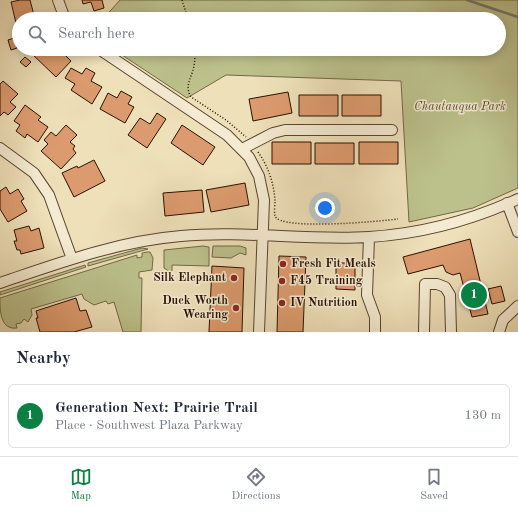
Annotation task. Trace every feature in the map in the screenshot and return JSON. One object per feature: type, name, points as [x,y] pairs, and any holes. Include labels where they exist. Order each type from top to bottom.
[{"type":"street","points":[[58,0],[62,12]]},
{"type":"street","points":[[109,56],[227,135],[242,149],[259,176],[264,200],[264,235],[259,332]]},
{"type":"street","points":[[242,149],[272,133],[285,130],[392,130]]},
{"type":"street","points":[[0,148],[34,173],[49,195],[72,259]]},
{"type":"street","points":[[0,283],[120,245],[158,238],[225,234],[369,237],[437,226],[463,219],[518,199]]},
{"type":"street","points":[[507,204],[518,232]]},
{"type":"street","points":[[369,237],[367,295],[376,317],[375,332]]},
{"type":"street","points":[[424,332],[426,284],[437,284],[445,287],[450,295],[450,332]]},
{"type":"street","points":[[499,332],[503,320],[518,306]]},
{"type":"path","points":[[182,0],[186,12]]},
{"type":"path","points":[[278,220],[288,223],[350,224],[398,219]]},
{"type":"green space","name":"Chautauqua Park","points":[[120,0],[518,0],[518,188],[473,208],[409,222],[401,81],[226,75],[187,98],[124,56],[506,56],[506,12],[109,12]]},
{"type":"green space","points":[[203,246],[209,247],[209,266],[172,265],[172,271],[170,272],[164,268],[164,250]]},
{"type":"green space","points":[[213,246],[240,246],[246,248],[246,255],[240,253],[231,258],[212,257]]},
{"type":"green space","points":[[142,248],[148,249],[88,266],[88,263]]},
{"type":"green space","points":[[150,252],[153,258],[152,270],[139,272],[139,278],[142,278],[141,332],[123,332],[114,302],[108,304],[106,301],[94,305],[84,299],[82,294],[31,309],[32,315],[28,322],[24,319],[21,323],[16,324],[17,328],[7,326],[2,319],[0,298],[137,255],[137,258],[142,257],[142,253]]},
{"type":"green space","points":[[85,265],[86,267],[0,295],[0,292]]},
{"type":"building","points":[[30,0],[33,12],[13,12],[11,2]]},
{"type":"building","points":[[82,0],[102,0],[104,8],[94,11],[91,2],[83,4]]},
{"type":"building","points":[[12,39],[12,50],[11,50],[8,40]]},
{"type":"building","points":[[34,56],[66,56],[71,61],[56,77]]},
{"type":"building","points":[[25,57],[31,62],[26,67],[20,62]]},
{"type":"building","points":[[71,68],[82,74],[86,68],[95,73],[91,81],[102,87],[92,104],[71,90],[75,84],[65,78]]},
{"type":"building","points":[[3,81],[18,94],[10,102],[16,107],[8,115],[4,112],[0,116],[0,84]]},
{"type":"building","points":[[121,91],[132,97],[128,104],[134,107],[125,123],[100,109],[108,93],[117,98]]},
{"type":"building","points":[[288,92],[292,113],[253,121],[249,99]]},
{"type":"building","points":[[299,95],[338,95],[338,116],[299,116]]},
{"type":"building","points":[[342,95],[381,95],[381,116],[342,116]]},
{"type":"building","points":[[25,105],[41,117],[38,120],[48,127],[38,142],[27,134],[25,138],[16,131],[20,125],[14,121]]},
{"type":"building","points":[[157,113],[166,119],[147,148],[128,135],[140,118],[150,124]]},
{"type":"building","points":[[66,125],[77,135],[70,142],[75,146],[73,149],[76,153],[61,169],[41,151],[48,144],[44,140],[51,132],[56,136]]},
{"type":"building","points":[[182,125],[215,147],[203,165],[171,143]]},
{"type":"building","points":[[272,142],[311,142],[311,164],[272,164]]},
{"type":"building","points":[[359,142],[398,142],[398,164],[359,164]]},
{"type":"building","points":[[315,143],[354,143],[354,164],[315,164]]},
{"type":"building","points":[[94,160],[105,181],[74,197],[62,173],[77,166],[78,168]]},
{"type":"building","points":[[245,183],[249,205],[211,212],[206,190]]},
{"type":"building","points":[[6,187],[10,194],[18,189],[24,199],[21,201],[27,211],[8,222],[0,209],[0,191]]},
{"type":"building","points":[[202,190],[204,212],[165,216],[163,193]]},
{"type":"building","points":[[29,226],[31,231],[39,228],[44,248],[21,254],[20,250],[17,250],[14,241],[17,241],[14,230]]},
{"type":"building","points":[[470,239],[488,314],[472,317],[460,273],[453,275],[446,272],[443,265],[408,274],[403,257]]},
{"type":"building","points":[[279,256],[306,257],[303,332],[277,332]]},
{"type":"building","points":[[336,263],[355,263],[355,290],[336,289]]},
{"type":"building","points":[[212,266],[244,268],[242,332],[209,332]]},
{"type":"building","points":[[501,286],[505,301],[492,304],[488,289]]},
{"type":"building","points":[[76,298],[80,311],[86,310],[92,327],[74,332],[40,332],[36,318],[38,318],[36,311]]},
{"type":"waterway","points":[[467,0],[503,12]]},
{"type":"waterway","points":[[506,13],[518,17]]},
{"type":"place","name":"Fresh Fit Meals","points":[[283,264]]},
{"type":"place","name":"Silk Elephant","points":[[234,278]]},
{"type":"place","name":"F45 Training","points":[[282,281]]},
{"type":"place","name":"Generation Next: Prairie Trail","points":[[474,295]]},
{"type":"place","name":"IV Nutrition","points":[[282,303]]},
{"type":"place","name":"Duck Worth Wearing","points":[[236,308]]}]
